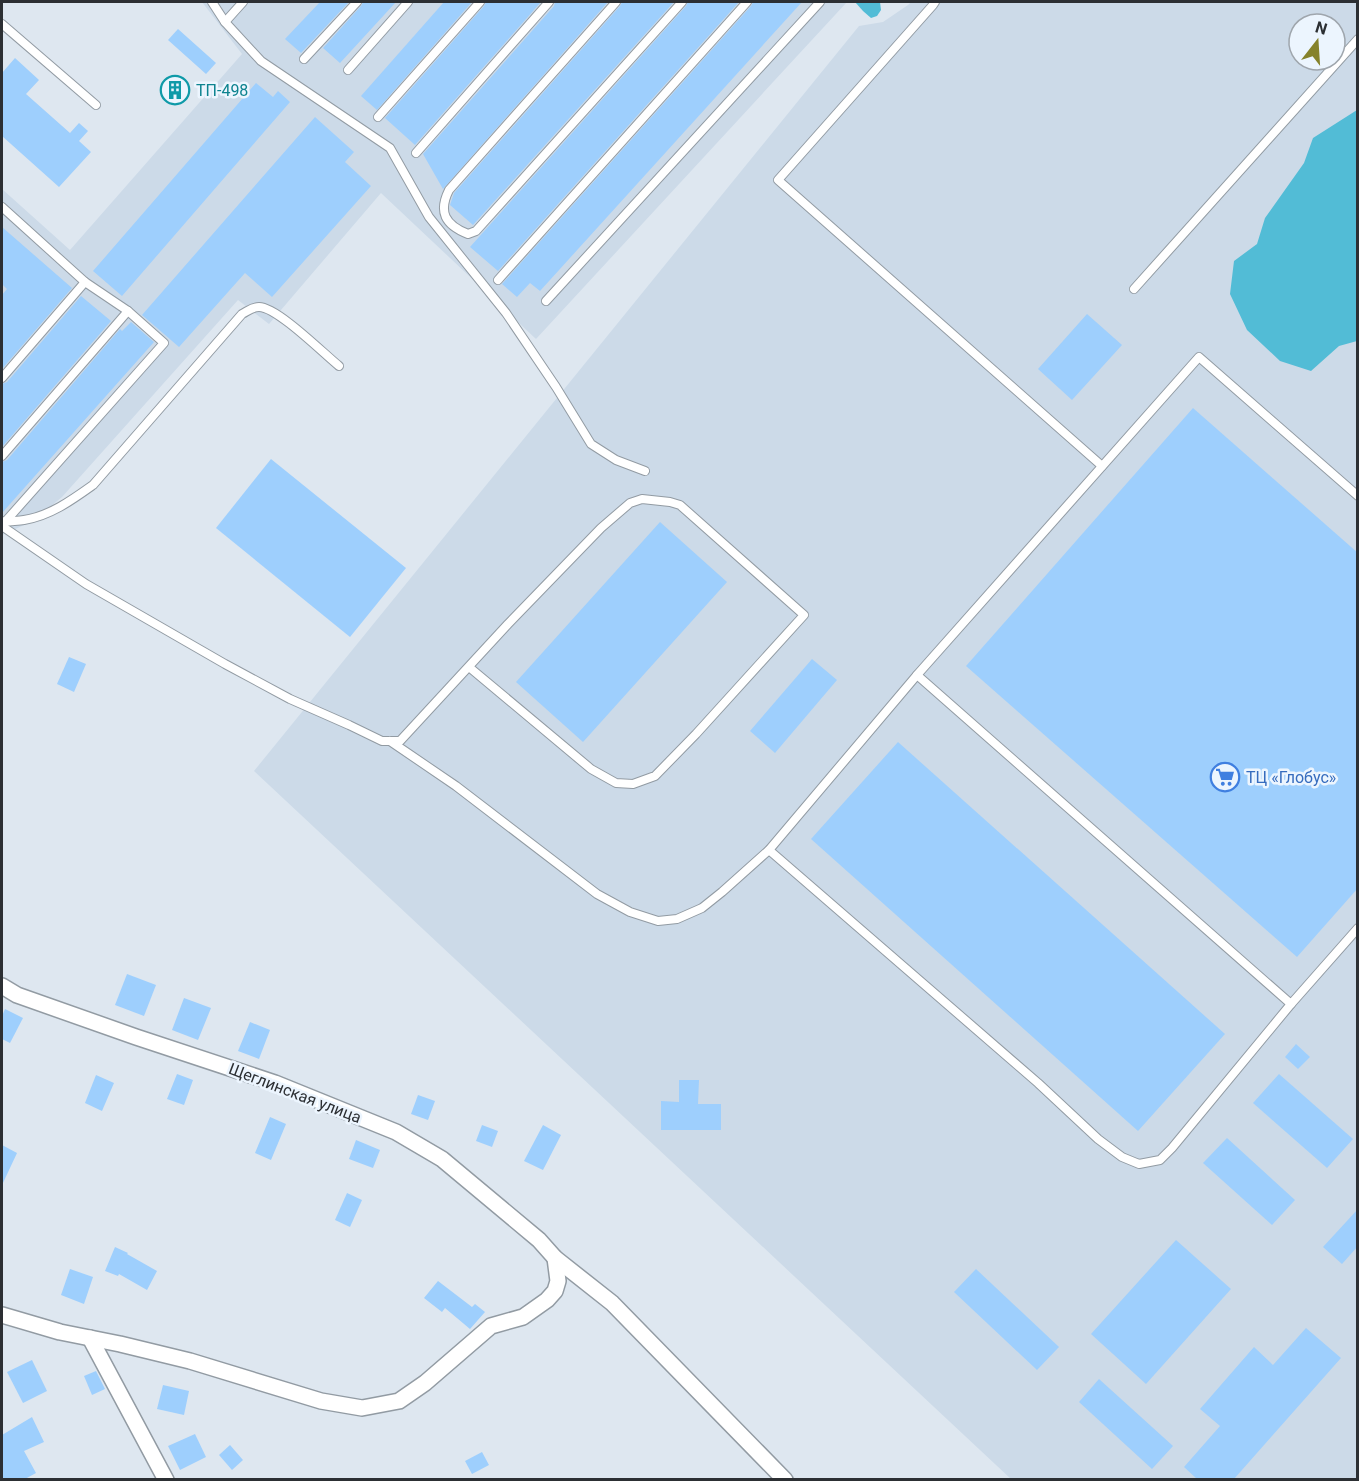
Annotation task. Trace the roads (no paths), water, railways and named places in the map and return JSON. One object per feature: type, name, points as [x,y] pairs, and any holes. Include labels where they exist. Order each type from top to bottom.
[{"type":"street","name":"Щеглинская улица","points":[[2,987],[17,995],[103,1026],[275,1083],[396,1132],[442,1159],[539,1239],[555,1258],[612,1303],[785,1479]]},
{"type":"street","points":[[2,1315],[60,1332],[190,1361],[321,1401],[362,1408],[399,1401],[425,1383],[491,1326],[523,1317],[547,1300],[555,1291],[558,1281],[555,1258]]},
{"type":"street","points":[[90,1338],[166,1479]]},
{"type":"lane","points":[[212,2],[225,22],[261,61],[390,148],[429,217],[506,313],[591,444],[616,460],[645,471]]},
{"type":"lane","points":[[225,22],[243,2]]},
{"type":"lane","points":[[304,60],[357,2]]},
{"type":"lane","points":[[348,70],[408,2]]},
{"type":"lane","points":[[378,117],[480,2]]},
{"type":"lane","points":[[416,153],[549,2]]},
{"type":"lane","points":[[616,2],[449,190],[443,202],[444,214],[458,230],[468,234],[476,231],[682,2]]},
{"type":"lane","points":[[498,280],[747,2]]},
{"type":"lane","points":[[546,301],[820,2]]},
{"type":"lane","points":[[934,2],[778,180],[1102,466]]},
{"type":"lane","points":[[2,24],[96,105]]},
{"type":"lane","points":[[1134,289],[1358,39]]},
{"type":"lane","points":[[2,207],[85,282],[129,311],[164,343],[3,523]]},
{"type":"lane","points":[[2,378],[85,282]]},
{"type":"lane","points":[[3,523],[25,520],[47,513],[69,502],[93,484],[242,315],[251,308],[260,307],[279,315],[339,366]]},
{"type":"lane","points":[[2,456],[129,311]]},
{"type":"lane","points":[[390,741],[456,786],[597,894],[630,912],[658,921],[677,919],[702,908],[769,850],[917,675],[1199,357],[1358,496]]},
{"type":"lane","points":[[3,523],[86,584],[225,664],[290,699],[382,741],[400,741],[469,667],[601,528],[630,503],[642,499],[680,505],[804,615],[655,776],[633,784],[616,783],[591,769],[469,667]]},
{"type":"lane","points":[[917,675],[1291,1004]]},
{"type":"lane","points":[[769,850],[1038,1083],[1098,1139],[1122,1157],[1139,1164],[1160,1160],[1173,1148],[1291,1004],[1358,928]]},
{"type":"water","points":[[855,2],[880,2],[881,10],[877,16],[871,18]]},
{"type":"water","points":[[1357,110],[1357,341],[1339,346],[1311,371],[1280,361],[1247,330],[1230,294],[1234,261],[1257,244],[1265,218],[1304,163],[1313,138]]},
{"type":"place","name":"ТП-498","points":[[175,90]]},
{"type":"place","name":"ТЦ «Глобус»","points":[[1225,777]]}]
